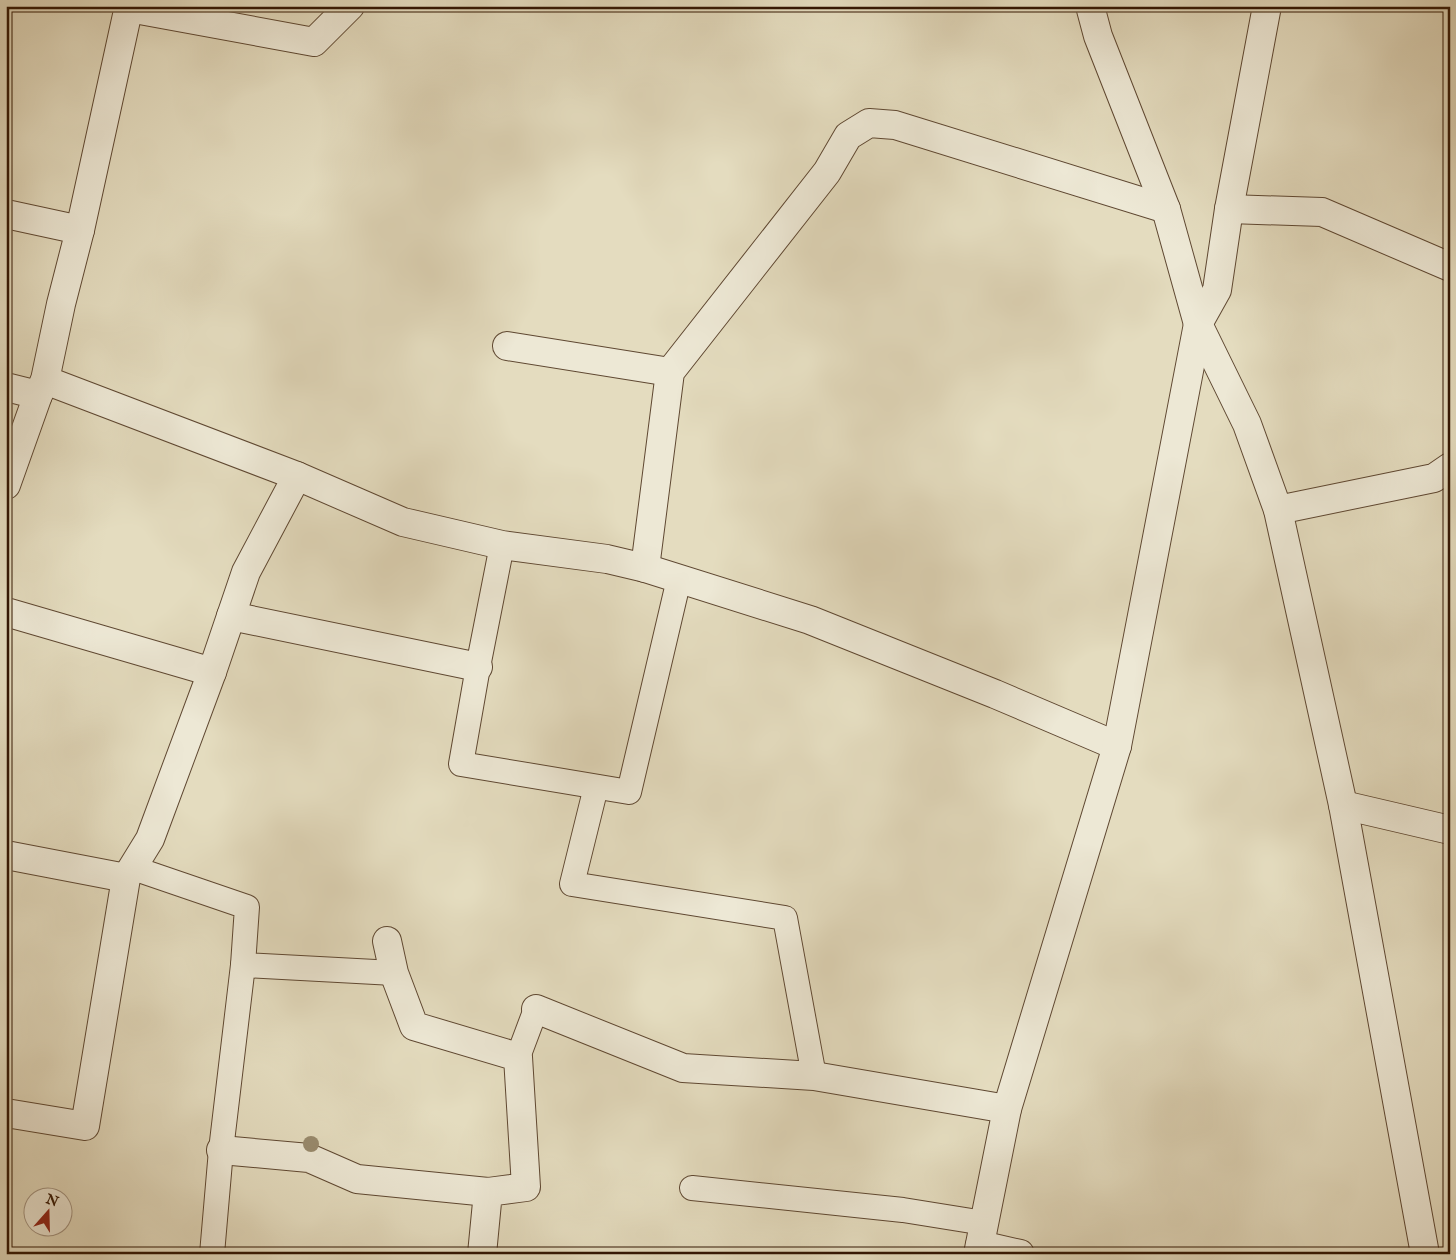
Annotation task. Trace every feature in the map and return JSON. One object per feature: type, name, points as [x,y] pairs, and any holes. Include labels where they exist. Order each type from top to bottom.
[{"type":"street","points":[[6,485],[41,388],[80,230],[129,7],[314,42],[350,6]]},
{"type":"street","points":[[1090,6],[1098,36],[1166,210],[1198,324],[1247,424],[1278,510],[1343,805],[1425,1254]]},
{"type":"street","points":[[981,1241],[1008,1109],[1117,746],[1198,324],[1217,290],[1229,209],[1267,6]]},
{"type":"street","points":[[645,568],[670,372],[827,172],[848,136],[868,124],[895,125],[1166,210]]},
{"type":"street","points":[[1229,209],[1322,212],[1450,267]]},
{"type":"street","points":[[6,214],[80,230]]},
{"type":"street","points":[[507,346],[670,372]]},
{"type":"street","points":[[6,387],[41,388],[297,476],[403,522],[502,545],[607,559],[645,568],[810,620],[995,694],[1117,746]]},
{"type":"street","points":[[1278,510],[1434,478],[1450,467]]},
{"type":"street","points":[[6,1113],[85,1126],[129,873],[150,839],[212,672],[246,572],[297,476]]},
{"type":"street","points":[[502,545],[478,667],[462,764],[629,792],[679,579]]},
{"type":"street","points":[[6,612],[212,672]]},
{"type":"street","points":[[231,616],[478,667]]},
{"type":"street","points":[[596,787],[572,884],[785,918],[814,1076]]},
{"type":"street","points":[[1343,805],[1450,830]]},
{"type":"street","points":[[6,855],[129,873],[246,907],[243,965],[221,1150],[212,1254]]},
{"type":"street","points":[[386,941],[394,973],[414,1026],[518,1057]]},
{"type":"street","points":[[243,965],[394,973]]},
{"type":"street","points":[[221,1150],[309,1158],[357,1179],[488,1192],[526,1187],[518,1057],[536,1009],[683,1068],[814,1076],[1008,1109]]},
{"type":"street","points":[[692,1188],[903,1210],[981,1241],[1020,1254]]},
{"type":"street","points":[[482,1254],[488,1192]]}]
